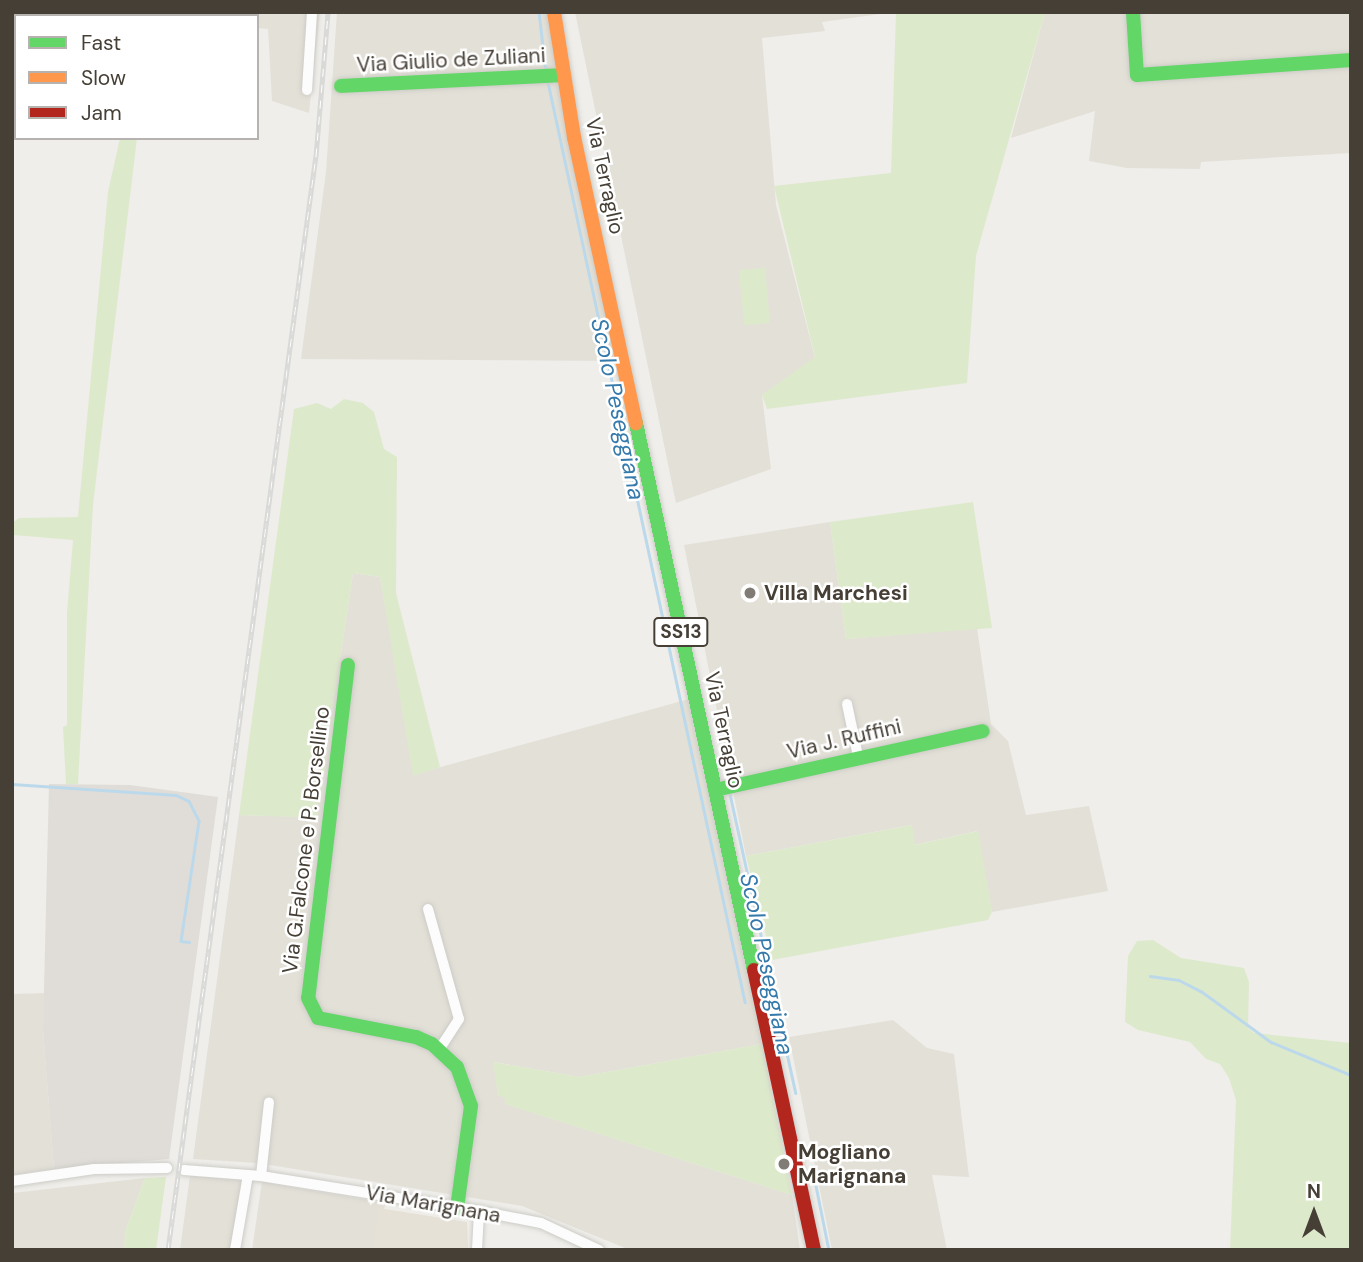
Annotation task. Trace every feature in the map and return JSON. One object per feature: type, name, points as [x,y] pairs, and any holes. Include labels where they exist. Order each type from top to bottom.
[{"type":"street","points":[[307,90],[312,12]]},
{"type":"street","name":"Via Terraglio","points":[[554,12],[553,76],[715,790],[814,1250]]},
{"type":"street","points":[[1133,12],[1137,75],[1351,60]]},
{"type":"street","name":"Via Giulio de Zuliani","points":[[341,86],[553,76]]},
{"type":"street","name":"Via G.Falcone e P. Borsellino","points":[[348,665],[308,998],[318,1018],[389,1030],[439,1050],[457,1067],[471,1106],[457,1208]]},
{"type":"street","points":[[847,704],[858,756]]},
{"type":"street","name":"Via J. Ruffini","points":[[715,790],[858,756],[983,731]]},
{"type":"street","points":[[429,909],[459,1019],[439,1050]]},
{"type":"street","points":[[261,1176],[270,1102]]},
{"type":"street","points":[[12,1181],[94,1169],[167,1168]]},
{"type":"street","name":"Via Marignana","points":[[184,1170],[246,1180],[261,1176],[480,1211],[541,1223],[599,1250]]},
{"type":"street","points":[[235,1250],[246,1180]]},
{"type":"street","points":[[477,1250],[480,1211]]},
{"type":"shaded area","points":[[230,12],[320,12],[309,113],[272,101],[268,29],[259,28],[259,14]]},
{"type":"shaded area","points":[[337,12],[554,12],[625,361],[301,359],[326,172]]},
{"type":"shaded area","points":[[575,12],[895,12],[822,22],[825,31],[762,38],[776,205],[815,358],[762,395],[771,469],[676,503]]},
{"type":"shaded area","points":[[1045,12],[1351,12],[1351,153],[1201,162],[1200,169],[1127,168],[1089,161],[1095,111],[1011,138]]},
{"type":"shaded area","points":[[830,522],[846,639],[977,628],[991,724],[1008,741],[1026,815],[1089,806],[1108,891],[992,912],[977,831],[914,845],[911,825],[746,856],[684,545]]},
{"type":"shaded area","points":[[353,573],[380,577],[415,774],[693,698],[762,1044],[579,1077],[494,1062],[498,1095],[506,1098],[506,1104],[792,1195],[800,1250],[630,1250],[522,1206],[257,1163],[193,1159],[239,815],[316,817]]},
{"type":"shaded area","points":[[49,784],[130,785],[218,797],[169,1159],[54,1169],[43,1030]]},
{"type":"shaded area","points":[[45,993],[43,1030],[54,1169],[12,1175],[12,994]]},
{"type":"shaded area","points":[[893,1020],[927,1048],[954,1054],[969,1177],[932,1175],[947,1250],[832,1250],[789,1037]]},
{"type":"shaded area","points":[[190,1176],[247,1180],[238,1250],[180,1250]]},
{"type":"shaded area","points":[[145,1178],[126,1229],[124,1250],[12,1250],[12,1193]]},
{"type":"shaded area","points":[[262,1182],[385,1203],[379,1250],[252,1250]]},
{"type":"shaded area","points":[[379,1208],[467,1222],[468,1250],[373,1250]]},
{"type":"green space","points":[[896,12],[1045,12],[976,256],[967,383],[767,409],[762,395],[815,357],[774,186],[891,173]]},
{"type":"green space","points":[[120,140],[137,140],[93,505],[78,784],[66,784],[63,727],[67,725],[67,613],[73,540],[14,535],[12,523],[19,518],[78,517],[108,192]]},
{"type":"green space","points":[[765,268],[770,323],[744,325],[739,270]]},
{"type":"green space","points":[[344,399],[363,403],[374,412],[384,449],[397,457],[396,593],[440,767],[413,776],[380,577],[353,573],[316,818],[239,815],[294,409],[317,403],[331,409]]},
{"type":"green space","points":[[973,502],[992,628],[846,639],[830,522]]},
{"type":"green space","points":[[912,825],[915,845],[978,831],[992,912],[988,920],[772,960],[746,856]]},
{"type":"green space","points":[[1153,940],[1181,958],[1244,968],[1249,982],[1248,1028],[1254,1033],[1351,1043],[1351,1250],[1230,1250],[1236,1100],[1229,1078],[1220,1064],[1206,1059],[1190,1042],[1138,1030],[1125,1022],[1128,956],[1137,941]]},
{"type":"green space","points":[[762,1044],[792,1195],[505,1104],[505,1098],[498,1095],[493,1062],[579,1077]]},
{"type":"green space","points":[[166,1177],[156,1250],[124,1250],[126,1229],[145,1178]]},
{"type":"waterway","name":"Scolo Peseggiana","points":[[539,12],[546,72]]},
{"type":"waterway","name":"Scolo Peseggiana","points":[[548,82],[745,1002]]},
{"type":"waterway","points":[[12,784],[176,795],[189,801],[199,821],[181,941],[189,942]]},
{"type":"waterway","name":"Scolo Peseggiana","points":[[730,794],[796,1093]]},
{"type":"waterway","points":[[1150,976],[1179,980],[1201,991],[1271,1042],[1351,1075]]},
{"type":"waterway","name":"Scolo Peseggiana","points":[[812,1166],[829,1250]]},
{"type":"railway","points":[[168,1250],[316,156],[328,12]]},
{"type":"traffic: fast","points":[[1133,12],[1137,75],[1351,60]]},
{"type":"traffic: fast","points":[[341,86],[563,75]]},
{"type":"traffic: fast","points":[[636,423],[754,970]]},
{"type":"traffic: fast","points":[[348,665],[308,998],[318,1018],[416,1037],[432,1044],[457,1067],[471,1106],[457,1208]]},
{"type":"traffic: fast","points":[[715,790],[983,731]]},
{"type":"traffic: slow","points":[[554,12],[574,137],[636,423]]},
{"type":"traffic: jam","points":[[754,970],[814,1250]]},
{"type":"place","name":"Villa Marchesi","points":[[750,593]]},
{"type":"place","name":"Mogliano Marignana","points":[[784,1164]]}]
